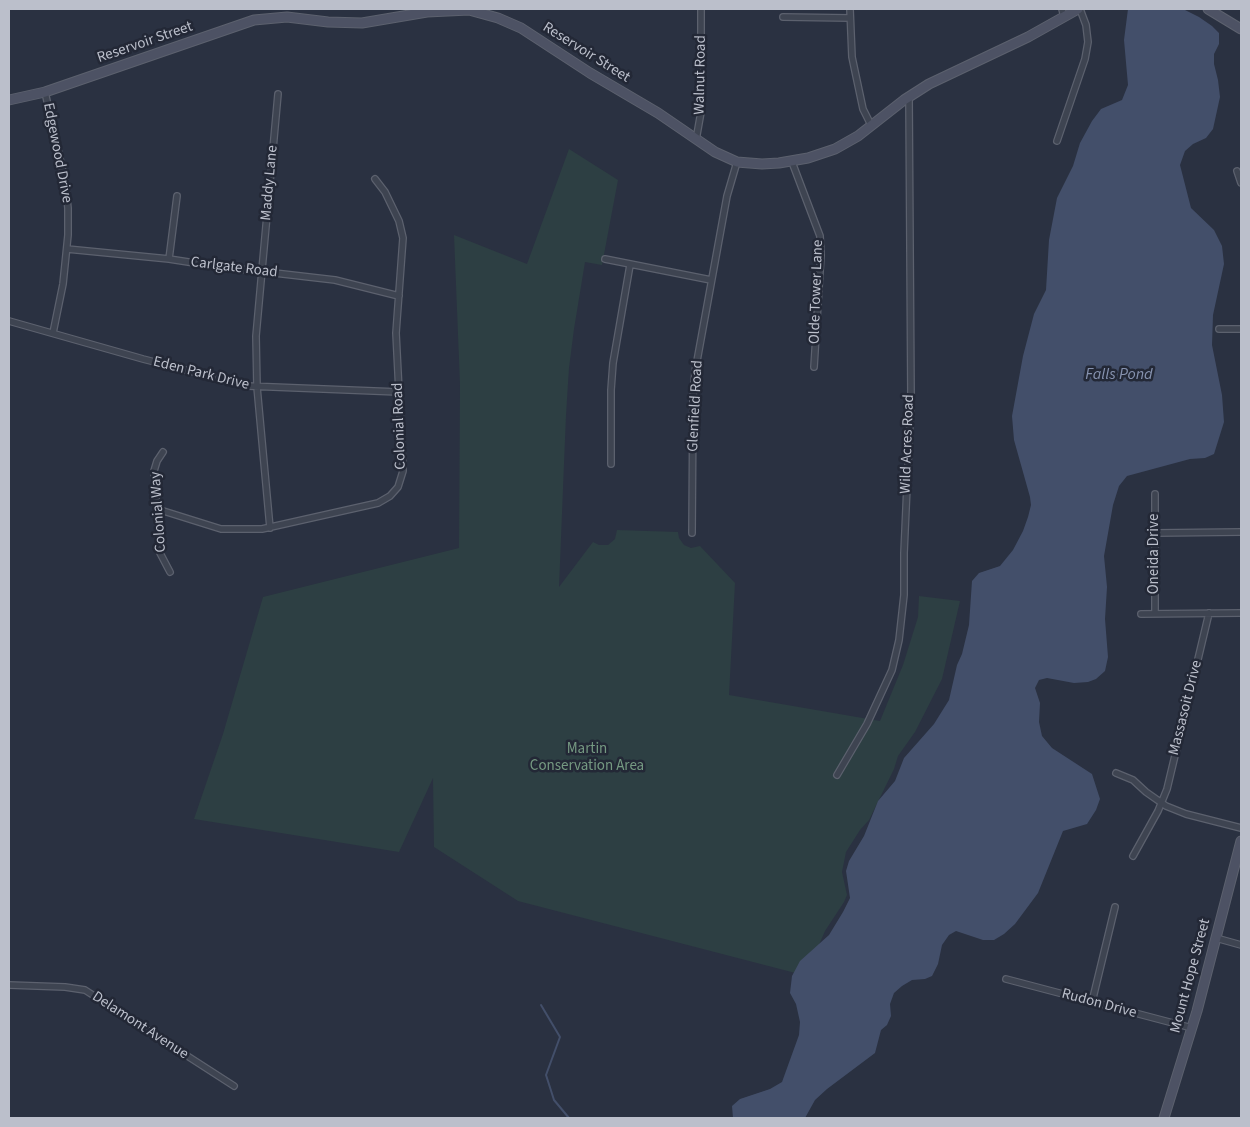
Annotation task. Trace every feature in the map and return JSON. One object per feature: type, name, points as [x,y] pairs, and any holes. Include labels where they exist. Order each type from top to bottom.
[{"type":"street","name":"Walnut Road","points":[[696,140],[701,112],[702,9]]},
{"type":"street","points":[[850,9],[852,57],[864,108],[872,125]]},
{"type":"street","name":"Reservoir Street","points":[[9,100],[45,92],[254,20],[287,17],[328,22],[362,23],[427,12],[469,10],[487,14],[521,28],[590,73],[658,113],[715,152],[737,162],[762,164],[792,162],[835,149],[858,136],[909,97],[937,80],[1021,41],[1063,13],[1079,9]]},
{"type":"street","points":[[1057,141],[1085,59],[1088,42],[1086,25],[1079,9]]},
{"type":"street","points":[[1208,9],[1241,29]]},
{"type":"street","points":[[783,17],[850,18]]},
{"type":"street","name":"Edgewood Drive","points":[[45,92],[67,190],[68,227],[64,284],[53,333]]},
{"type":"street","name":"Maddy Lane","points":[[270,528],[257,387],[256,336],[278,94]]},
{"type":"street","name":"Wild Acres Road","points":[[837,775],[867,724],[892,670],[899,640],[904,595],[911,397],[909,97]]},
{"type":"street","name":"Glenfield Road","points":[[692,533],[695,372],[727,196],[737,162]]},
{"type":"street","name":"Olde Tower Lane","points":[[792,162],[820,236],[820,270],[814,367]]},
{"type":"street","points":[[1237,171],[1241,183]]},
{"type":"street","name":"Colonial Road","points":[[157,509],[221,529],[249,530],[270,528],[378,503],[394,492],[400,482],[403,471],[396,332],[403,238],[399,221],[385,192],[375,179]]},
{"type":"street","points":[[169,259],[177,196]]},
{"type":"street","name":"Carlgate Road","points":[[67,249],[169,259],[335,280],[399,296]]},
{"type":"street","points":[[606,259],[711,280]]},
{"type":"street","points":[[611,464],[613,363],[630,265]]},
{"type":"street","name":"Eden Park Drive","points":[[9,321],[168,366],[257,387],[399,392]]},
{"type":"street","points":[[1220,329],[1241,329]]},
{"type":"street","name":"Colonial Way","points":[[163,452],[157,461],[154,471],[160,553],[170,572]]},
{"type":"street","name":"Oneida Drive","points":[[1154,614],[1155,494]]},
{"type":"street","points":[[1155,533],[1241,532]]},
{"type":"street","name":"Massasoit Drive","points":[[1133,856],[1167,789],[1209,613]]},
{"type":"street","points":[[1141,614],[1241,613]]},
{"type":"street","points":[[1116,773],[1133,780],[1162,802],[1186,814],[1241,828]]},
{"type":"street","name":"Mount Hope Street","points":[[1164,1118],[1192,1028],[1241,841]]},
{"type":"street","points":[[1092,1002],[1115,907]]},
{"type":"street","points":[[1216,938],[1241,945]]},
{"type":"street","name":"Rudon Drive","points":[[1006,979],[1192,1028]]},
{"type":"street","name":"Delamont Avenue","points":[[9,985],[65,987],[85,990],[234,1086]]},
{"type":"green space","name":"Martin Conservation Area","points":[[569,149],[618,180],[602,265],[585,262],[574,329],[566,415],[559,587],[593,542],[599,545],[608,545],[615,539],[617,530],[678,532],[679,538],[684,545],[691,548],[700,546],[735,583],[729,695],[880,721],[903,665],[918,617],[919,596],[960,601],[942,679],[915,732],[898,756],[894,769],[869,820],[846,852],[842,872],[847,895],[825,931],[807,976],[518,901],[434,847],[433,778],[399,852],[194,819],[223,734],[263,597],[459,548],[460,384],[454,235],[527,264]]},
{"type":"water","name":"Falls Pond","points":[[1128,9],[1183,9],[1199,17],[1219,33],[1219,44],[1214,54],[1214,64],[1220,97],[1213,129],[1206,138],[1193,144],[1185,151],[1180,165],[1191,208],[1214,230],[1222,246],[1224,264],[1213,315],[1212,345],[1222,395],[1224,422],[1214,454],[1205,458],[1190,459],[1127,476],[1119,486],[1113,505],[1104,556],[1107,587],[1105,619],[1108,657],[1105,671],[1096,679],[1088,682],[1074,683],[1047,678],[1039,680],[1035,688],[1040,703],[1039,722],[1042,736],[1052,748],[1092,774],[1100,799],[1096,810],[1087,824],[1063,831],[1038,893],[1015,924],[994,940],[983,940],[956,931],[949,935],[942,945],[938,964],[932,976],[925,979],[912,980],[894,993],[890,1004],[891,1016],[887,1025],[881,1030],[875,1053],[815,1100],[805,1118],[733,1118],[732,1106],[740,1099],[770,1089],[782,1082],[799,1035],[800,1022],[796,1004],[790,993],[792,976],[800,961],[829,935],[843,912],[850,898],[846,871],[849,861],[864,836],[878,801],[895,781],[904,758],[934,724],[949,700],[969,625],[972,581],[979,573],[1000,566],[1013,550],[1028,517],[1031,505],[1030,497],[1014,440],[1012,416],[1023,356],[1034,314],[1046,290],[1049,240],[1057,198],[1073,166],[1080,143],[1092,121],[1101,109],[1122,100],[1128,85],[1124,40]]},
{"type":"waterway","points":[[541,1005],[560,1037],[546,1075],[554,1100],[569,1118]]}]
